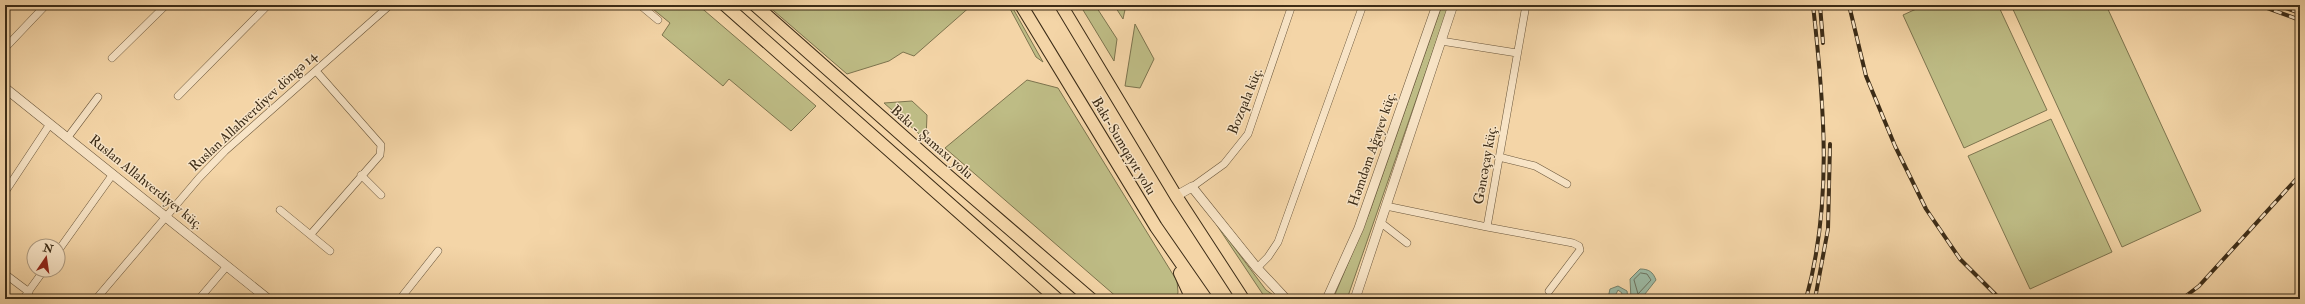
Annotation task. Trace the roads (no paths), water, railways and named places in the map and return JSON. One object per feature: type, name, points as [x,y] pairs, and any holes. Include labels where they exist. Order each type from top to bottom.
[{"type":"highway","points":[[725,5],[1058,299]]},
{"type":"highway","name":"Bakı - Şamaxı yolu","points":[[755,5],[1050,266],[1091,299]]},
{"type":"highway","name":"Bakı-Sumqayıt yolu","points":[[1021,5],[1156,227],[1206,299]]},
{"type":"highway","name":"Bakı-Sumqayıt yolu","points":[[1061,5],[1176,196],[1243,299]]},
{"type":"highway","points":[[1156,227],[1192,299]]},
{"type":"highway","points":[[1050,266],[1100,299]]},
{"type":"highway","points":[[1182,277],[1182,299]]},
{"type":"street","points":[[7,42],[43,8],[40,5]]},
{"type":"street","points":[[112,58],[166,5]]},
{"type":"street","points":[[178,96],[268,5]]},
{"type":"street","name":"Ruslan Allahverdiyev döngə 14","points":[[96,299],[166,216],[225,151],[390,5]]},
{"type":"street","points":[[640,5],[658,20]]},
{"type":"street","name":"Bozqala küç.","points":[[1192,187],[1224,164],[1248,134],[1292,5]]},
{"type":"street","points":[[1258,268],[1268,257],[1278,242],[1363,5]]},
{"type":"street","name":"Həmdəm Ağayev küç.","points":[[1327,299],[1359,228],[1437,5]]},
{"type":"street","points":[[1355,299],[1453,5]]},
{"type":"street","name":"Gəncəçay küç.","points":[[1386,206],[1487,226],[1516,53],[1526,5]]},
{"type":"street","points":[[1441,41],[1516,53]]},
{"type":"street","points":[[310,234],[380,155],[381,145],[316,71]]},
{"type":"street","name":"Ruslan Allahverdiyev küç.","points":[[5,88],[68,137],[268,299]]},
{"type":"street","points":[[68,137],[98,97]]},
{"type":"street","points":[[5,192],[50,124]]},
{"type":"street","points":[[1499,157],[1535,166],[1567,184]]},
{"type":"street","points":[[66,240],[113,174]]},
{"type":"street","points":[[361,175],[381,195]]},
{"type":"street","points":[[1176,196],[1192,187],[1258,268],[1286,299]]},
{"type":"street","points":[[280,210],[330,251]]},
{"type":"street","points":[[1380,222],[1407,243]]},
{"type":"street","points":[[1487,226],[1573,243],[1579,246],[1580,250],[1549,291]]},
{"type":"street","points":[[400,299],[438,252]]},
{"type":"street","points":[[199,299],[227,266]]},
{"type":"street","points":[[5,274],[29,292]]},
{"type":"street","points":[[23,299],[39,278]]},
{"type":"water","points":[[1640,269],[1650,272],[1654,275],[1656,280],[1641,299],[1631,299],[1630,279]]},
{"type":"water","points":[[1618,286],[1627,291],[1628,299],[1620,299],[1622,293],[1618,290],[1614,298],[1608,298],[1610,289]]},
{"type":"railway","points":[[1806,299],[1815,263],[1820,226],[1824,152],[1823,116],[1813,5]]},
{"type":"railway","points":[[1820,5],[1823,43]]},
{"type":"railway","points":[[1849,5],[1866,76],[1895,146],[1926,209],[1960,259],[2000,299]]},
{"type":"railway","points":[[2259,5],[2300,20]]},
{"type":"railway","points":[[2277,5],[2300,13]]},
{"type":"railway","points":[[1815,299],[1828,229],[1830,144]]},
{"type":"railway","points":[[2182,299],[2199,286],[2300,175]]}]
